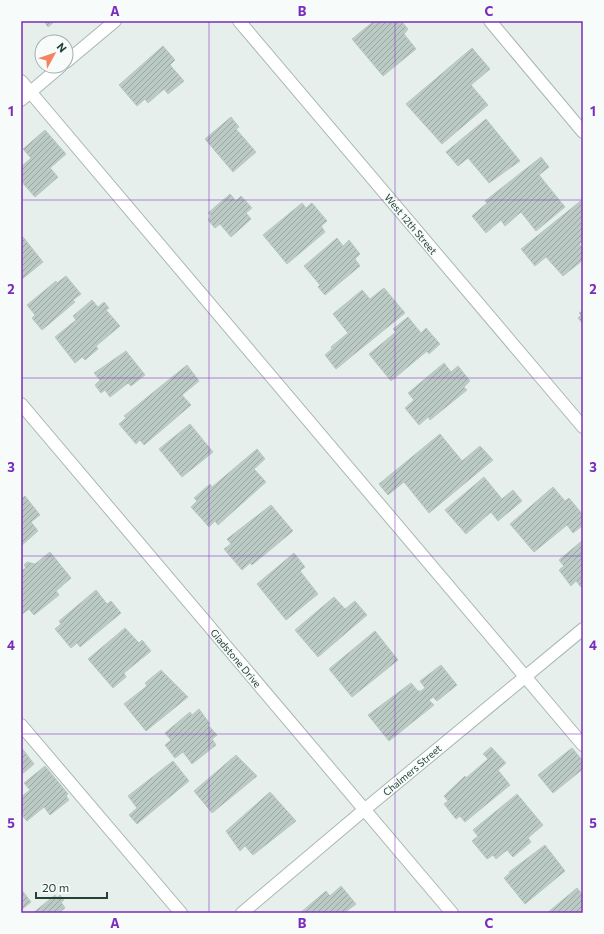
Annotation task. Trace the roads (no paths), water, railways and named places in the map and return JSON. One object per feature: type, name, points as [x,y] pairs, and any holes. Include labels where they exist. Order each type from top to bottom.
[{"type":"street","points":[[74,55],[115,21]]},
{"type":"street","name":"West 12th Street","points":[[239,21],[583,427]]},
{"type":"street","points":[[490,21],[583,132]]},
{"type":"street","points":[[26,96],[52,74]]},
{"type":"street","points":[[21,81],[26,96],[526,676],[583,745]]},
{"type":"street","name":"Gladstone Drive","points":[[21,404],[452,913]]},
{"type":"street","name":"Chalmers Street","points":[[242,913],[583,629]]},
{"type":"street","points":[[21,725],[181,913]]}]
